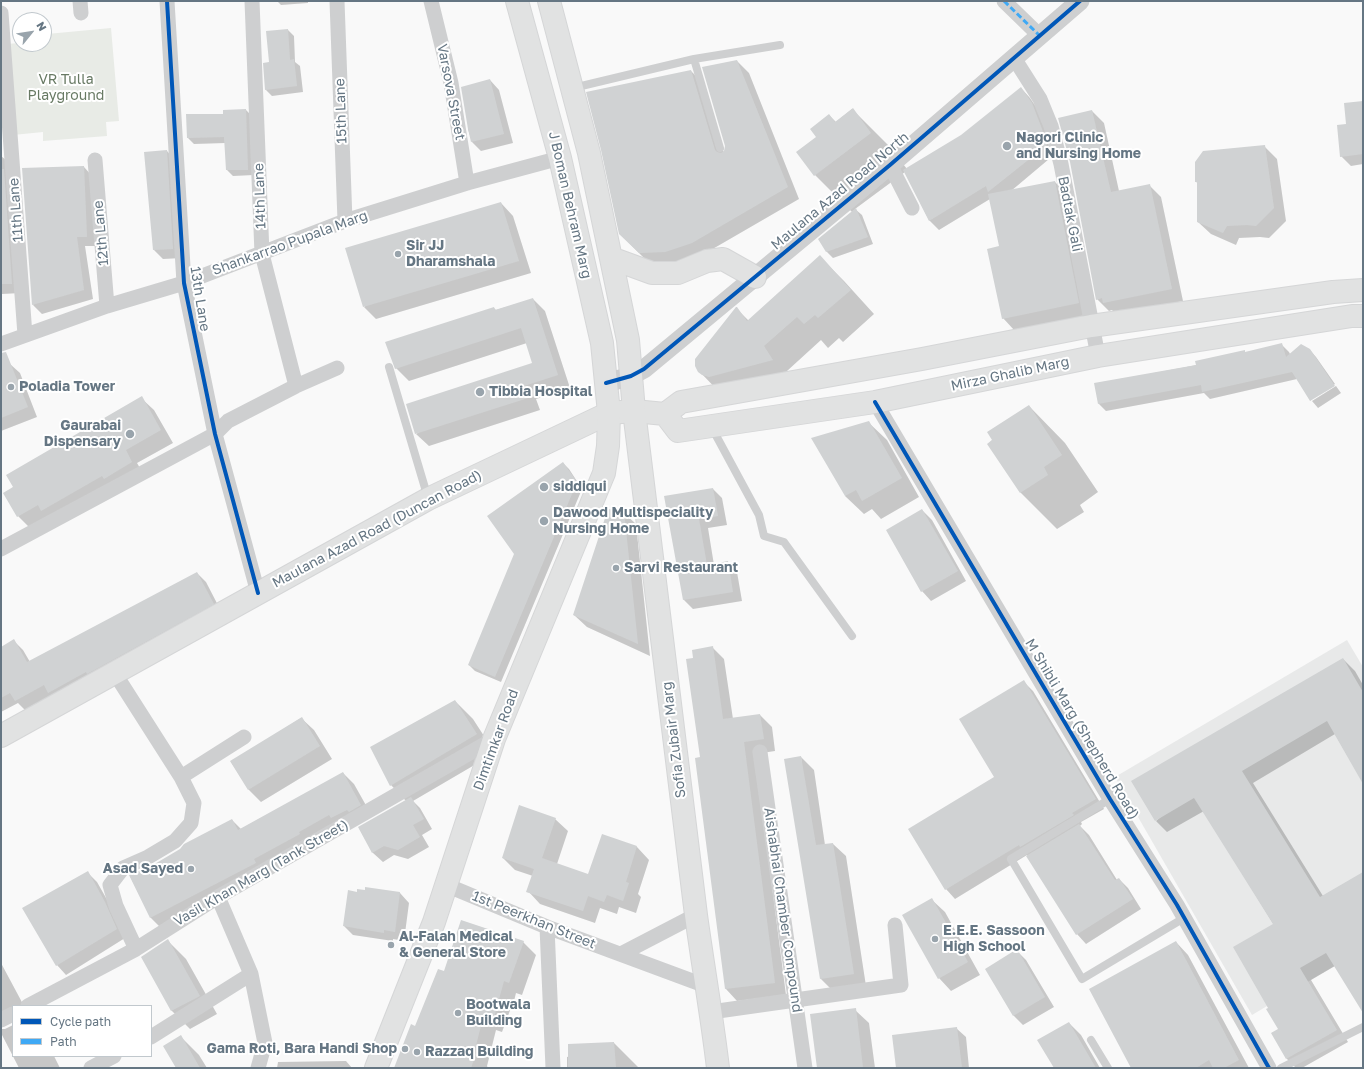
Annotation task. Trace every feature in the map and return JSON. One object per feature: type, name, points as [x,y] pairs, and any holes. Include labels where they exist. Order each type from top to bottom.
[{"type":"main road","name":"J Boman Behram Marg","points":[[517,1],[560,158],[602,343],[609,412]]},
{"type":"main road","name":"J Boman Behram Marg","points":[[549,1],[589,153],[611,258],[628,340],[634,410]]},
{"type":"main road","points":[[611,258],[652,273],[678,273],[707,261],[724,259],[755,277]]},
{"type":"main road","points":[[634,410],[665,414],[681,402],[922,359],[1091,326],[1333,292],[1363,290]]},
{"type":"main road","name":"Mirza Ghalib Marg","points":[[665,414],[678,431],[875,402],[1098,356],[1205,338],[1344,317],[1363,316]]},
{"type":"main road","name":"Maulana Azad Road (Duncan Road)","points":[[1,736],[428,499],[609,412],[634,410]]},
{"type":"main road","name":"Sofia Zubair Marg","points":[[634,410],[696,915],[718,1068]]},
{"type":"main road","name":"Dimtimkar Road","points":[[376,1068],[434,922],[494,739],[604,473],[608,446],[609,412]]},
{"type":"street","name":"13th Lane","points":[[167,1],[184,282],[215,434],[258,593]]},
{"type":"street","name":"14th Lane","points":[[252,1],[262,254],[296,386]]},
{"type":"street","name":"15th Lane","points":[[337,1],[346,221]]},
{"type":"street","name":"Varsova Street","points":[[431,1],[451,83],[467,183]]},
{"type":"street","points":[[1004,1],[1040,36]]},
{"type":"street","name":"Maulana Azad Road North","points":[[606,383],[631,376],[644,369],[890,165],[1080,1]]},
{"type":"street","name":"11th Lane","points":[[1,14],[25,335]]},
{"type":"street","name":"Badtak Gali","points":[[1014,58],[1040,99],[1051,126],[1061,164],[1098,356]]},
{"type":"street","name":"Shankarrao Pupala Marg","points":[[1,344],[107,306],[184,282],[262,254],[346,221],[467,183],[560,158]]},
{"type":"street","name":"12th Lane","points":[[95,160],[107,306]]},
{"type":"street","points":[[890,165],[912,208]]},
{"type":"street","points":[[1,548],[215,434],[228,421],[296,386],[338,368]]},
{"type":"street","name":"M Shibli Marg (Shepherd Road)","points":[[875,402],[1110,799],[1184,918],[1269,1068]]},
{"type":"street","points":[[114,672],[181,777],[194,803],[191,823],[175,841],[123,868],[110,885],[116,906],[136,949]]},
{"type":"street","points":[[181,777],[244,737]]},
{"type":"street","name":"Vasil Khan Marg (Tank Street)","points":[[30,1005],[136,949],[218,897],[494,739]]},
{"type":"street","name":"Aishabhai Chamber Compound","points":[[760,752],[805,1068]]},
{"type":"street","name":"1st Peerkhan Street","points":[[446,885],[547,927],[706,986]]},
{"type":"street","points":[[218,897],[251,974],[265,1043],[258,1068]]},
{"type":"street","points":[[621,954],[696,915]]},
{"type":"street","points":[[711,1012],[901,985],[894,925]]},
{"type":"street","points":[[547,927],[553,1068]]},
{"type":"street","points":[[152,1036],[251,974]]},
{"type":"street","points":[[1,1020],[12,1014]]},
{"type":"street","points":[[91,1068],[112,1057]]},
{"type":"lane","points":[[572,88],[694,59],[780,45]]},
{"type":"lane","points":[[694,59],[720,148]]},
{"type":"lane","points":[[388,367],[428,499]]},
{"type":"lane","points":[[710,426],[759,516],[764,536],[784,542],[852,636]]},
{"type":"lane","points":[[1110,799],[1011,859],[1082,979],[1184,918]]},
{"type":"lane","points":[[1281,1068],[1363,1027]]},
{"type":"lane","points":[[1091,1040],[1108,1068]]},
{"type":"shaded area","points":[[1347,640],[1363,667],[1363,949],[1252,1015],[1115,777]]},
{"type":"green space","name":"VR Tulla Playground","points":[[111,28],[119,121],[106,122],[107,136],[43,141],[43,132],[13,135],[6,44],[12,44],[12,52],[52,52],[52,34]]},
{"type":"building","points":[[288,29],[290,60],[294,59],[297,86],[265,90],[263,63],[269,62],[266,31]]},
{"type":"building","points":[[737,60],[788,187],[692,243],[665,252],[639,253],[619,234],[601,150],[586,92],[691,70],[715,150],[721,153],[724,151],[725,146],[702,67]]},
{"type":"building","points":[[490,79],[504,134],[471,142],[461,87]]},
{"type":"building","points":[[1021,87],[1032,103],[1047,145],[988,192],[986,186],[929,221],[903,170],[961,135]]},
{"type":"building","points":[[1363,101],[1363,154],[1340,157],[1337,125],[1346,124],[1344,103]]},
{"type":"building","points":[[853,108],[871,133],[814,176],[796,152],[816,137],[810,129],[829,114],[835,122]]},
{"type":"building","points":[[246,109],[248,170],[226,170],[224,137],[187,138],[186,114],[223,114],[223,110]]},
{"type":"building","points":[[1092,110],[1111,192],[1150,184],[1172,289],[1103,303],[1102,298],[1096,300],[1070,162],[1058,118]]},
{"type":"building","points":[[1265,145],[1274,208],[1256,226],[1227,226],[1223,233],[1197,222],[1197,182],[1195,182],[1195,162],[1203,151]]},
{"type":"building","points":[[167,150],[173,249],[153,250],[144,152]]},
{"type":"building","points":[[84,166],[87,237],[77,237],[84,290],[32,305],[22,168]]},
{"type":"building","points":[[1,169],[4,169],[12,284],[1,284]]},
{"type":"building","points":[[1055,181],[1079,303],[1002,319],[987,249],[999,246],[988,194]]},
{"type":"building","name":"Sir JJ Dharamshala","points":[[501,202],[519,261],[363,307],[345,248]]},
{"type":"building","points":[[856,208],[868,237],[826,252],[818,239]]},
{"type":"building","points":[[820,255],[851,290],[818,318],[815,315],[804,324],[797,317],[764,346],[773,360],[709,377],[698,372],[695,366],[695,359],[736,307],[747,321]]},
{"type":"building","points":[[533,298],[558,375],[524,386],[528,398],[415,434],[406,404],[532,363],[521,328],[395,369],[385,342],[494,307],[495,310]]},
{"type":"building","points":[[1282,343],[1286,357],[1301,344],[1310,349],[1335,386],[1310,401],[1292,372],[1202,392],[1201,385],[1098,404],[1094,383],[1196,365],[1195,361],[1245,350],[1245,352]]},
{"type":"building","name":"Poladia Tower","points":[[6,352],[28,407],[1,418],[1,353]]},
{"type":"building","points":[[142,396],[161,430],[126,450],[132,462],[104,479],[102,476],[41,511],[38,505],[17,517],[3,493],[13,487],[6,475]]},
{"type":"building","points":[[1029,405],[1062,455],[1044,467],[1048,475],[1020,493],[987,444],[992,440],[987,432]]},
{"type":"building","points":[[869,421],[902,478],[862,501],[856,490],[845,496],[811,438]]},
{"type":"building","name":"Dawood Multispeciality Nursing Home","points":[[563,462],[577,482],[495,677],[468,665],[514,554],[487,516]]},
{"type":"building","points":[[713,488],[718,516],[699,519],[707,565],[728,561],[733,592],[683,600],[664,496]]},
{"type":"building","points":[[608,509],[624,511],[638,644],[573,615]]},
{"type":"building","points":[[922,509],[958,571],[921,592],[886,530]]},
{"type":"building","points":[[197,572],[214,604],[87,674],[86,672],[48,693],[44,685],[15,701],[10,693],[1,698],[1,647],[14,639],[27,662]]},
{"type":"building","points":[[713,646],[723,719],[760,714],[764,739],[744,742],[775,983],[725,989],[695,758],[700,757],[686,659],[693,658],[692,650]]},
{"type":"building","points":[[1343,658],[1363,692],[1363,784],[1327,721],[1242,771],[1320,897],[1363,872],[1363,1013],[1326,953],[1300,968],[1337,1030],[1286,1059],[1271,1033],[1278,1029],[1266,1009],[1268,1008],[1233,947],[1273,924],[1194,798],[1155,821],[1131,781]]},
{"type":"building","points":[[1024,680],[1096,799],[1072,813],[1074,815],[1020,847],[1019,845],[945,890],[908,829],[994,777],[959,719]]},
{"type":"building","points":[[455,700],[477,734],[390,786],[370,747]]},
{"type":"building","points":[[302,717],[320,746],[248,790],[230,761]]},
{"type":"building","points":[[801,756],[816,845],[833,843],[854,974],[820,979],[784,759]]},
{"type":"building","points":[[343,772],[361,805],[349,812],[347,810],[331,818],[329,815],[299,832],[300,834],[254,859],[256,863],[150,918],[129,875],[153,865],[180,849],[184,844],[232,819],[238,830]]},
{"type":"building","points":[[411,797],[424,819],[413,825],[420,837],[398,850],[384,846],[372,853],[358,827]]},
{"type":"building","points":[[519,805],[556,818],[542,858],[588,874],[602,834],[637,846],[626,882],[629,883],[623,901],[607,895],[604,902],[588,896],[583,911],[526,892],[534,869],[502,858]]},
{"type":"building","points":[[1079,824],[1115,880],[1119,878],[1133,899],[1076,935],[1026,856]]},
{"type":"building","points":[[88,871],[105,902],[117,929],[56,966],[22,908]]},
{"type":"building","points":[[365,887],[400,892],[395,932],[384,930],[384,933],[343,926],[348,890],[357,892],[357,889],[365,890]]},
{"type":"building","name":"E.E.E. Sassoon High School","points":[[932,898],[968,962],[938,979],[902,915]]},
{"type":"building","points":[[461,920],[524,941],[509,983],[504,981],[493,1021],[483,1018],[474,1053],[476,1054],[471,1068],[394,1068],[411,1024],[415,1026],[438,969],[444,971]]},
{"type":"building","points":[[168,939],[200,996],[171,1011],[141,957]]},
{"type":"building","points":[[1176,941],[1239,1060],[1224,1068],[1213,1068],[1209,1060],[1196,1068],[1131,1068],[1089,989]]},
{"type":"building","points":[[1017,949],[1045,997],[1013,1016],[985,969]]},
{"type":"building","points":[[856,1008],[863,1068],[817,1068],[810,1014]]},
{"type":"building","points":[[1069,1022],[1096,1068],[1054,1068],[1037,1040]]},
{"type":"building","points":[[957,1027],[962,1068],[896,1068],[892,1035]]},
{"type":"building","points":[[181,1035],[200,1068],[176,1068],[163,1046]]},
{"type":"building","points":[[614,1042],[616,1068],[568,1068],[568,1044]]},
{"type":"marked path","points":[[1004,1],[1040,36]]},
{"type":"cycle path","points":[[167,1],[184,283],[215,434],[258,593]]},
{"type":"cycle path","points":[[606,383],[631,376],[644,369],[890,165],[1080,1]]},
{"type":"cycle path","points":[[875,402],[1110,799],[1177,905],[1269,1068]]},
{"type":"place","name":"Nagori Clinic and Nursing Home","points":[[1007,146]]},
{"type":"place","name":"Sir JJ Dharamshala","points":[[398,254]]},
{"type":"place","name":"Poladia Tower","points":[[11,387]]},
{"type":"place","name":"Tibbia Hospital","points":[[480,392]]},
{"type":"place","name":"Gaurabai Dispensary","points":[[130,434]]},
{"type":"place","name":"siddiqui","points":[[544,487]]},
{"type":"place","name":"Dawood Multispeciality Nursing Home","points":[[544,521]]},
{"type":"place","name":"Sarvi Restaurant","points":[[616,568]]},
{"type":"place","name":"Asad Sayed","points":[[191,869]]},
{"type":"place","name":"E.E.E. Sassoon High School","points":[[935,939]]},
{"type":"place","name":"Al-Falah Medical & General Store","points":[[391,945]]},
{"type":"place","name":"Bootwala Building","points":[[458,1013]]},
{"type":"place","name":"Gama Roti, Bara Handi Shop","points":[[405,1049]]},
{"type":"place","name":"Razzaq Building","points":[[417,1052]]}]
